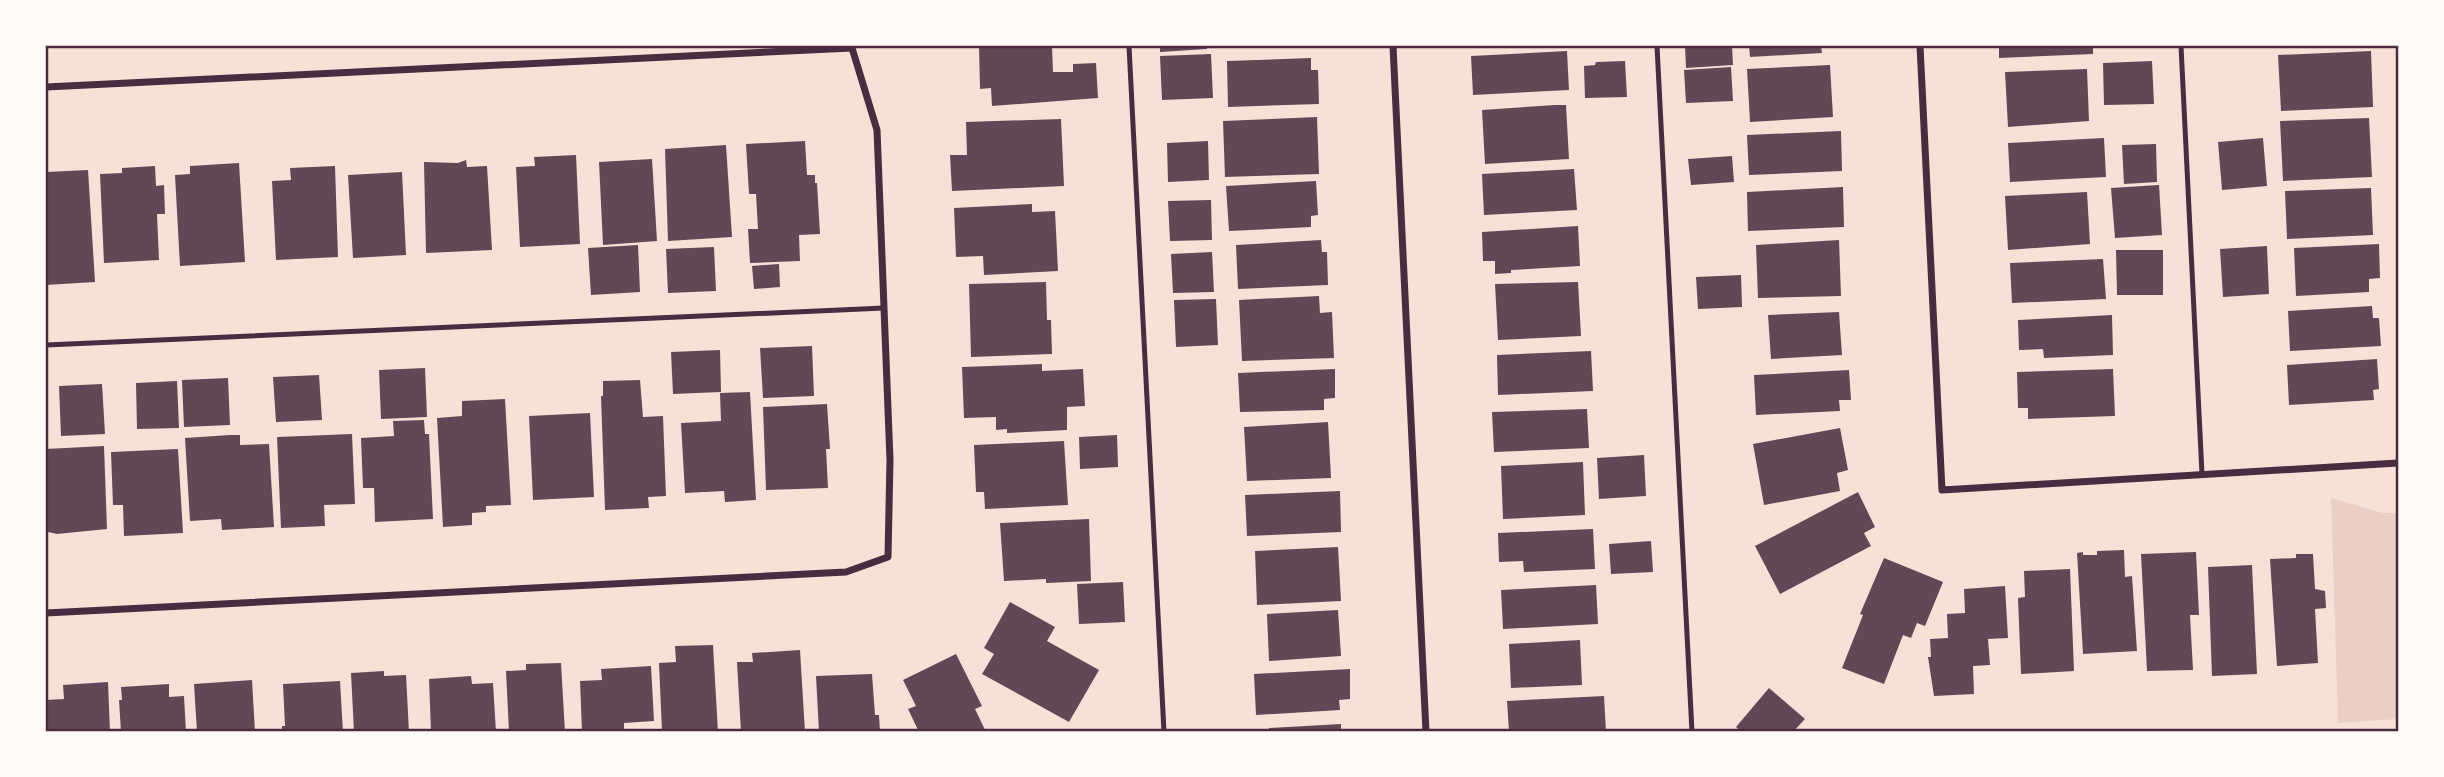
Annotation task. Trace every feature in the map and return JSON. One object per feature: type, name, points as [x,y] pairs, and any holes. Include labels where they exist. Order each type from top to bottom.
[{"type":"street","points":[[1393,46],[1426,732]]},
{"type":"street","points":[[1920,46],[1942,490],[2399,463]]},
{"type":"street","points":[[46,87],[852,47],[877,130],[890,460],[888,557],[846,572],[46,613]]},
{"type":"lane","points":[[1129,46],[1164,732]]},
{"type":"lane","points":[[1657,46],[1692,732]]},
{"type":"lane","points":[[2181,46],[2202,474]]},
{"type":"lane","points":[[46,345],[884,308]]},
{"type":"shaded area","points":[[2331,498],[2383,513],[2398,513],[2398,719],[2338,723]]},
{"type":"building","points":[[979,46],[1052,46],[1053,72],[1073,72],[1073,64],[1096,63],[1098,98],[992,106],[991,88],[980,89]]},
{"type":"building","points":[[1160,46],[1207,46],[1207,49],[1160,52]]},
{"type":"building","points":[[1685,46],[1732,46],[1733,65],[1686,68]]},
{"type":"building","points":[[1749,46],[1821,46],[1822,53],[1750,57]]},
{"type":"building","points":[[1999,46],[2093,46],[2093,54],[1999,58]]},
{"type":"building","points":[[1567,51],[1569,90],[1473,95],[1471,56]]},
{"type":"building","points":[[2371,51],[2373,107],[2281,111],[2278,55]]},
{"type":"building","points":[[1211,54],[1213,98],[1162,100],[1160,56]]},
{"type":"building","points":[[1311,58],[1311,70],[1318,70],[1319,104],[1228,107],[1227,61]]},
{"type":"building","points":[[1625,61],[1627,97],[1585,98],[1584,66],[1595,65],[1596,62]]},
{"type":"building","points":[[2152,61],[2154,104],[2104,105],[2103,63]]},
{"type":"building","points":[[1830,65],[1833,117],[1750,122],[1747,69]]},
{"type":"building","points":[[1731,67],[1733,101],[1686,103],[1684,70]]},
{"type":"building","points":[[2087,69],[2089,121],[2008,127],[2005,72]]},
{"type":"building","points":[[1566,105],[1569,159],[1485,164],[1482,110]]},
{"type":"building","points":[[1317,117],[1319,174],[1225,177],[1223,121]]},
{"type":"building","points":[[2369,118],[2372,177],[2283,181],[2280,121]]},
{"type":"building","points":[[1061,119],[1064,186],[952,191],[950,155],[967,155],[966,122]]},
{"type":"building","points":[[1841,131],[1842,171],[1749,175],[1747,135]]},
{"type":"building","points":[[2104,138],[2106,177],[2010,182],[2008,143]]},
{"type":"building","points":[[2263,138],[2267,186],[2222,190],[2218,142]]},
{"type":"building","points":[[805,141],[807,175],[815,175],[817,183],[820,234],[799,235],[800,261],[750,263],[748,229],[758,229],[756,194],[749,194],[746,144]]},
{"type":"building","points":[[1208,141],[1209,180],[1168,182],[1167,143]]},
{"type":"building","points":[[2156,144],[2157,182],[2124,184],[2122,145]]},
{"type":"building","points":[[726,145],[732,237],[668,241],[665,149]]},
{"type":"building","points":[[576,155],[580,244],[520,247],[516,167],[535,166],[534,157]]},
{"type":"building","points":[[1732,156],[1734,182],[1691,185],[1688,159]]},
{"type":"building","points":[[652,159],[657,241],[603,245],[599,162]]},
{"type":"building","points":[[466,160],[467,167],[487,166],[492,250],[426,253],[424,162],[458,163]]},
{"type":"building","points":[[239,163],[245,262],[180,266],[175,175],[190,174],[190,166]]},
{"type":"building","points":[[155,166],[156,186],[164,185],[165,214],[157,214],[159,260],[104,263],[100,174],[122,173],[122,168]]},
{"type":"building","points":[[335,166],[338,257],[276,260],[272,181],[291,180],[290,168]]},
{"type":"building","points":[[1574,169],[1577,210],[1484,215],[1482,174]]},
{"type":"building","points":[[88,170],[95,282],[46,285],[46,172]]},
{"type":"building","points":[[402,172],[406,255],[353,258],[348,175]]},
{"type":"building","points":[[1316,181],[1318,215],[1311,216],[1311,227],[1229,231],[1226,186]]},
{"type":"building","points":[[2159,185],[2162,235],[2115,238],[2111,188]]},
{"type":"building","points":[[1843,187],[1844,227],[1748,231],[1747,192]]},
{"type":"building","points":[[2371,188],[2373,235],[2287,239],[2285,191]]},
{"type":"building","points":[[2087,192],[2090,244],[2008,250],[2005,196]]},
{"type":"building","points":[[1211,200],[1212,240],[1170,241],[1168,201]]},
{"type":"building","points":[[1032,204],[1032,212],[1055,211],[1058,271],[984,275],[983,256],[956,257],[954,208]]},
{"type":"building","points":[[1578,226],[1580,266],[1511,270],[1511,273],[1495,274],[1495,261],[1483,261],[1482,232]]},
{"type":"building","points":[[1321,240],[1322,252],[1327,252],[1328,285],[1238,289],[1236,245]]},
{"type":"building","points":[[1839,240],[1841,296],[1758,298],[1756,245]]},
{"type":"building","points":[[2379,244],[2380,278],[2369,279],[2369,292],[2296,296],[2294,248]]},
{"type":"building","points":[[638,245],[640,292],[591,295],[588,248]]},
{"type":"building","points":[[2267,246],[2269,294],[2223,297],[2220,249]]},
{"type":"building","points":[[714,247],[716,291],[668,293],[666,249]]},
{"type":"building","points":[[2116,250],[2163,250],[2163,295],[2117,295]]},
{"type":"building","points":[[1212,252],[1214,292],[1173,293],[1171,254]]},
{"type":"building","points":[[2103,259],[2106,299],[2012,303],[2010,263]]},
{"type":"building","points":[[779,264],[780,287],[754,289],[752,266]]},
{"type":"building","points":[[1741,275],[1742,307],[1698,309],[1696,277]]},
{"type":"building","points":[[1046,282],[1047,320],[1051,320],[1052,354],[971,357],[969,284]]},
{"type":"building","points":[[1578,282],[1581,336],[1498,340],[1495,284]]},
{"type":"building","points":[[1319,296],[1320,313],[1332,312],[1334,358],[1242,361],[1239,300]]},
{"type":"building","points":[[1216,299],[1218,345],[1176,347],[1174,300]]},
{"type":"building","points":[[2372,306],[2373,318],[2379,318],[2381,346],[2290,351],[2288,311]]},
{"type":"building","points":[[1839,312],[1842,355],[1771,359],[1768,315]]},
{"type":"building","points":[[2112,315],[2113,355],[2044,358],[2043,349],[2019,350],[2018,320]]},
{"type":"building","points":[[812,346],[814,396],[763,398],[760,348]]},
{"type":"building","points":[[720,350],[721,392],[673,394],[671,352]]},
{"type":"building","points":[[1591,351],[1593,391],[1498,395],[1497,355]]},
{"type":"building","points":[[2377,359],[2379,389],[2373,390],[2374,400],[2289,405],[2287,365]]},
{"type":"building","points":[[1042,364],[1042,371],[1083,369],[1085,406],[1067,407],[1067,430],[1007,433],[1007,429],[996,430],[996,417],[964,418],[962,367]]},
{"type":"building","points":[[425,368],[427,417],[381,419],[379,370]]},
{"type":"building","points":[[1335,369],[1335,398],[1324,399],[1324,410],[1240,412],[1238,373]]},
{"type":"building","points":[[2113,369],[2115,416],[2028,419],[2028,408],[2018,408],[2017,372]]},
{"type":"building","points":[[1849,370],[1851,400],[1839,400],[1840,411],[1756,415],[1754,375]]},
{"type":"building","points":[[319,375],[322,420],[276,422],[273,377]]},
{"type":"building","points":[[228,378],[230,425],[184,427],[182,380]]},
{"type":"building","points":[[640,380],[643,417],[663,416],[666,496],[648,497],[649,508],[605,510],[601,396],[603,381]]},
{"type":"building","points":[[177,381],[179,428],[137,429],[136,383]]},
{"type":"building","points":[[102,384],[105,434],[61,436],[59,386]]},
{"type":"building","points":[[750,392],[756,500],[725,502],[724,491],[685,493],[681,423],[721,421],[720,393]]},
{"type":"building","points":[[505,399],[511,505],[486,506],[486,512],[472,513],[472,525],[443,527],[437,418],[462,416],[462,401]]},
{"type":"building","points":[[827,404],[830,449],[826,449],[828,488],[766,490],[763,407]]},
{"type":"building","points":[[1587,409],[1589,448],[1494,452],[1492,412]]},
{"type":"building","points":[[590,413],[594,497],[533,500],[529,416]]},
{"type":"building","points":[[424,420],[425,434],[429,434],[433,519],[375,522],[374,488],[363,488],[361,438],[394,436],[393,421]]},
{"type":"building","points":[[1328,422],[1331,478],[1247,481],[1244,427]]},
{"type":"building","points":[[1840,428],[1848,470],[1837,473],[1840,491],[1764,505],[1753,444]]},
{"type":"building","points":[[352,434],[355,504],[324,505],[325,526],[281,528],[277,437]]},
{"type":"building","points":[[240,435],[240,445],[269,444],[274,527],[222,530],[221,519],[190,521],[185,438]]},
{"type":"building","points":[[1117,435],[1118,467],[1080,469],[1079,437]]},
{"type":"building","points":[[1064,441],[1068,505],[985,509],[984,492],[976,492],[974,445]]},
{"type":"building","points":[[104,446],[107,529],[57,534],[48,532],[46,449]]},
{"type":"building","points":[[178,449],[183,533],[124,536],[123,505],[113,505],[111,452]]},
{"type":"building","points":[[1644,455],[1646,496],[1599,499],[1597,458]]},
{"type":"building","points":[[1583,462],[1585,515],[1503,519],[1501,466]]},
{"type":"building","points":[[1340,491],[1341,532],[1247,536],[1245,495]]},
{"type":"building","points":[[1858,492],[1875,527],[1864,533],[1871,546],[1780,594],[1755,546]]},
{"type":"building","points":[[1089,519],[1091,581],[1004,581],[1000,523]]},
{"type":"building","points":[[1593,529],[1595,569],[1524,572],[1523,561],[1499,562],[1498,533]]},
{"type":"building","points":[[1651,541],[1653,572],[1611,574],[1609,544]]},
{"type":"building","points":[[1338,547],[1341,601],[1257,605],[1255,551]]},
{"type":"building","points":[[2124,550],[2125,577],[2132,576],[2137,651],[2083,654],[2077,553],[2097,555],[2097,551]]},
{"type":"building","points":[[2196,552],[2199,615],[2190,615],[2193,670],[2147,671],[2141,554]]},
{"type":"building","points":[[2296,554],[2313,554],[2315,589],[2325,591],[2326,608],[2315,609],[2318,663],[2277,666],[2270,559],[2296,558]]},
{"type":"building","points":[[1884,558],[1943,582],[1925,626],[1917,623],[1911,638],[1903,635],[1884,684],[1842,668],[1863,615],[1860,614]]},
{"type":"building","points":[[2252,565],[2257,674],[2212,676],[2208,567]]},
{"type":"building","points":[[2070,569],[2074,671],[2021,674],[2018,598],[2025,597],[2024,571]]},
{"type":"building","points":[[1123,582],[1125,622],[1079,624],[1077,584]]},
{"type":"building","points":[[1596,585],[1598,624],[1503,629],[1501,590]]},
{"type":"building","points":[[2005,586],[2008,638],[1988,639],[1990,665],[1973,666],[1974,694],[1934,696],[1928,657],[1931,657],[1930,639],[1948,638],[1947,614],[1965,613],[1964,589]]},
{"type":"building","points":[[1010,602],[1055,627],[1047,641],[1099,670],[1069,722],[982,674],[994,654],[984,648]]},
{"type":"building","points":[[1338,610],[1341,656],[1269,661],[1267,614]]},
{"type":"building","points":[[1580,640],[1582,685],[1511,688],[1509,644]]},
{"type":"building","points":[[713,645],[718,732],[662,732],[659,663],[676,662],[675,646]]},
{"type":"building","points":[[800,650],[805,732],[741,732],[737,662],[753,662],[752,653]]},
{"type":"building","points":[[956,654],[982,706],[975,709],[986,732],[919,732],[908,709],[916,706],[903,680]]},
{"type":"building","points":[[561,663],[565,732],[509,732],[506,671],[526,670],[526,664]]},
{"type":"building","points":[[651,666],[654,721],[624,723],[624,732],[582,732],[580,681],[602,680],[601,669]]},
{"type":"building","points":[[1350,669],[1350,699],[1339,700],[1340,710],[1256,715],[1254,674]]},
{"type":"building","points":[[384,671],[384,676],[406,675],[409,732],[354,732],[351,673]]},
{"type":"building","points":[[872,674],[875,715],[879,715],[880,732],[819,732],[816,676]]},
{"type":"building","points":[[471,676],[472,684],[493,683],[496,732],[431,732],[429,679]]},
{"type":"building","points":[[252,680],[255,732],[197,732],[194,684]]},
{"type":"building","points":[[340,681],[343,732],[282,732],[282,726],[285,726],[283,684]]},
{"type":"building","points":[[108,682],[110,732],[46,732],[46,700],[64,699],[63,685]]},
{"type":"building","points":[[169,684],[169,697],[184,696],[186,732],[121,732],[121,687]]},
{"type":"building","points":[[1769,688],[1805,719],[1793,732],[1742,732],[1736,727]]},
{"type":"building","points":[[1604,696],[1606,732],[1509,731],[1507,701]]},
{"type":"building","points":[[1341,724],[1341,732],[1269,732],[1269,728]]}]
